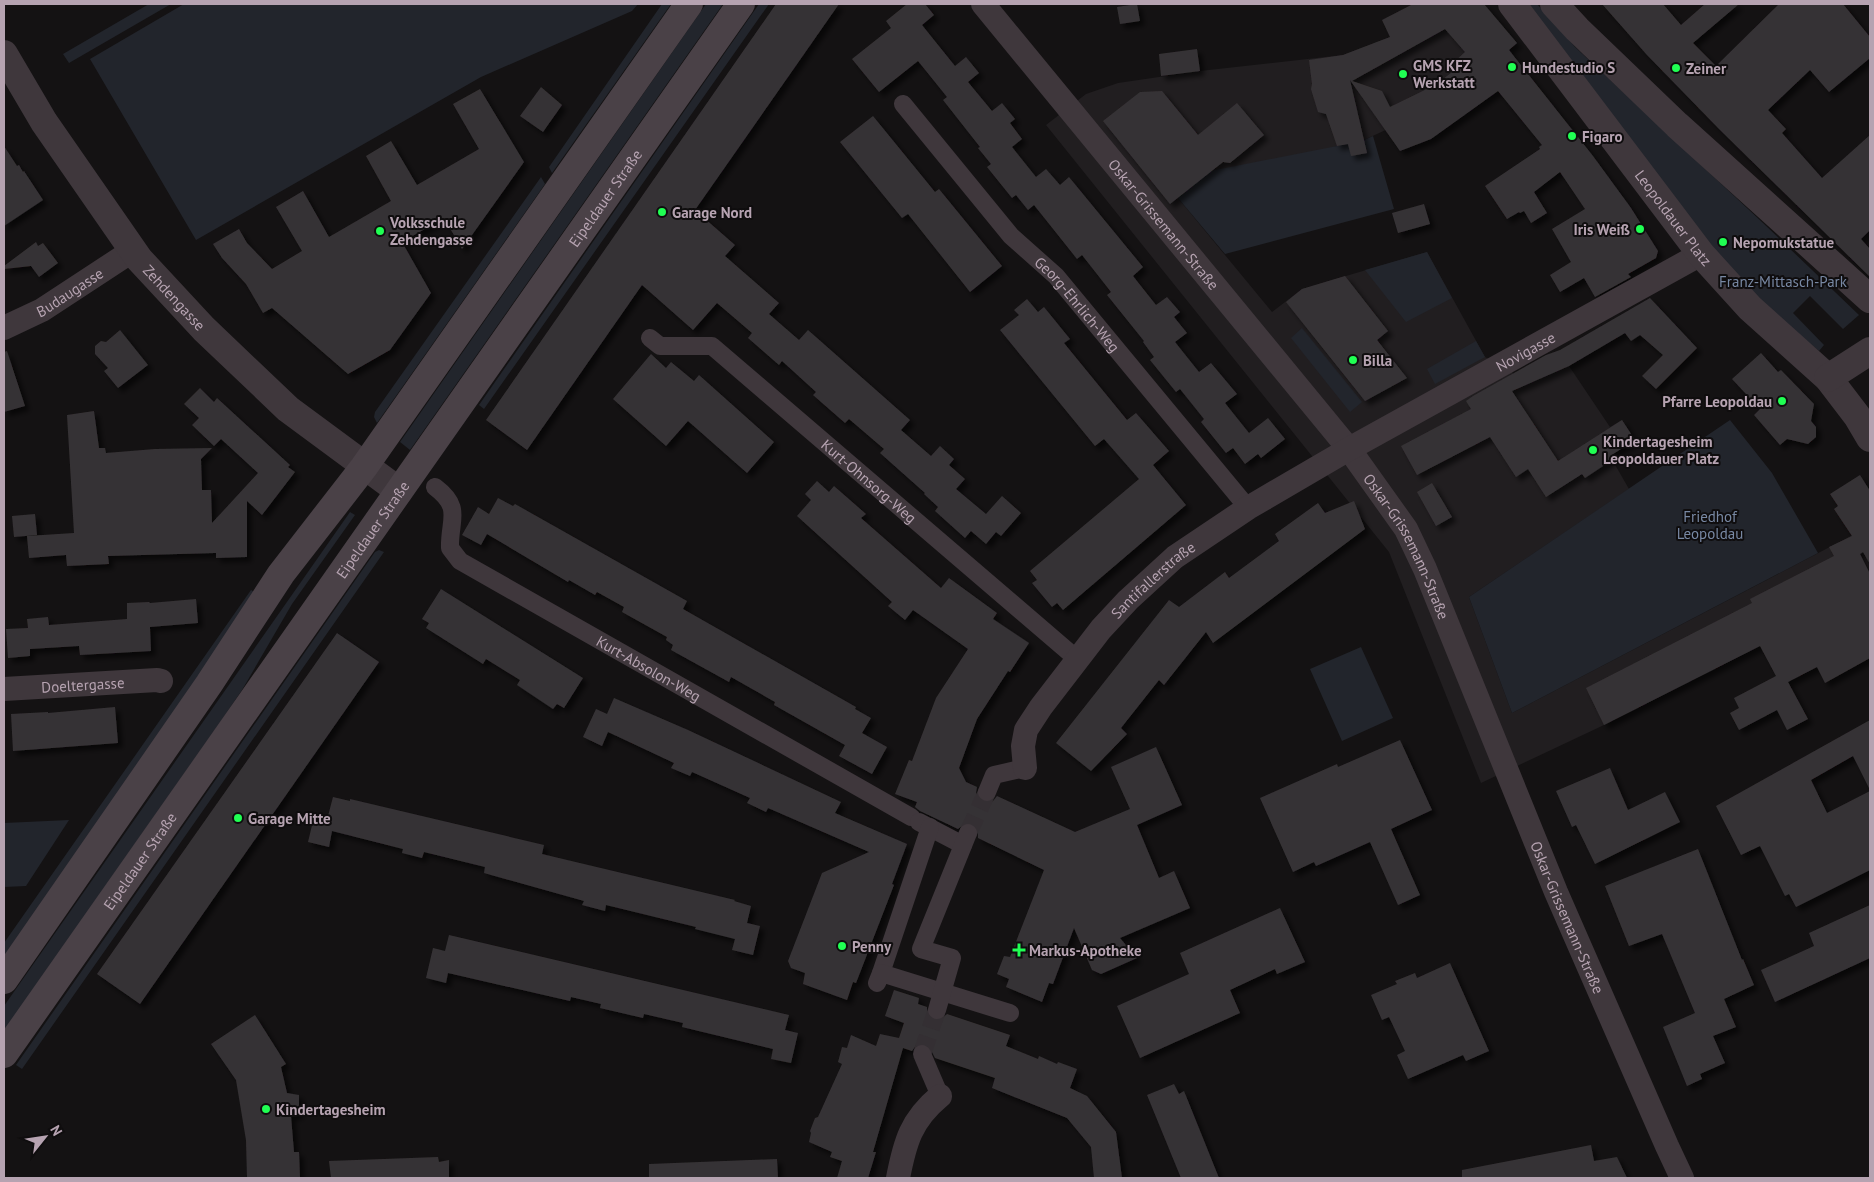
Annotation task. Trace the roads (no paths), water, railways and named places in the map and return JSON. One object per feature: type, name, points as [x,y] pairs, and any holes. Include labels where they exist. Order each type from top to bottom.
[{"type":"main road","points":[[4,980],[209,684],[281,574],[364,467],[689,4]]},
{"type":"main road","name":"Eipeldauer Straße","points":[[4,1054],[741,4]]},
{"type":"street","name":"Oskar-Grissemann-Straße","points":[[983,4],[1349,449],[1398,516],[1413,542],[1556,892],[1666,1146],[1682,1178]]},
{"type":"street","name":"Leopoldauer Platz","points":[[1512,4],[1701,254],[1750,308],[1828,378],[1857,416],[1870,438]]},
{"type":"street","points":[[1554,4],[1577,29],[1677,125],[1870,299]]},
{"type":"street","name":"Zehdengasse","points":[[4,54],[44,122],[132,251],[204,329],[281,403],[364,467],[399,491]]},
{"type":"street","name":"Georg-Ehrlich-Weg","points":[[903,104],[1011,236],[1056,276],[1248,508]]},
{"type":"street","name":"Budaugasse","points":[[4,328],[42,310],[132,251]]},
{"type":"street","name":"Novigasse","points":[[1349,449],[1701,254]]},
{"type":"street","name":"Kurt-Ohnsorg-Weg","points":[[650,338],[660,346],[712,346],[1077,659]]},
{"type":"street","points":[[1828,378],[1870,351]]},
{"type":"street","name":"Santifallerstraße","points":[[1025,768],[1023,746],[1026,730],[1101,629],[1159,571],[1196,542],[1248,508],[1349,449]]},
{"type":"street","name":"Kurt-Absolon-Weg","points":[[435,487],[448,498],[453,512],[450,548],[460,561],[919,822],[966,839],[921,949],[952,958],[943,991]]},
{"type":"street","name":"Doeltergasse","points":[[4,689],[162,681]]},
{"type":"street","points":[[987,792],[994,775],[1025,768]]},
{"type":"street","points":[[919,822],[879,978],[943,991],[1010,1012]]},
{"type":"street","points":[[937,1010],[943,991]]},
{"type":"street","points":[[898,1178],[908,1138],[916,1120],[940,1096],[922,1054]]},
{"type":"tunnel","points":[[968,833],[987,792]]},
{"type":"tunnel","points":[[922,1054],[937,1010]]},
{"type":"place","name":"Hundestudio S","points":[[1512,67]]},
{"type":"place","name":"Zeiner","points":[[1676,68]]},
{"type":"place","name":"GMS KFZ Werkstatt","points":[[1403,74]]},
{"type":"place","name":"Figaro","points":[[1572,136]]},
{"type":"place","name":"Garage Nord","points":[[662,212]]},
{"type":"place","name":"Iris Weiß","points":[[1640,229]]},
{"type":"place","name":"Volksschule Zehdengasse","points":[[380,231]]},
{"type":"place","name":"Nepomukstatue","points":[[1723,242]]},
{"type":"place","name":"Billa","points":[[1353,360]]},
{"type":"place","name":"Pfarre Leopoldau","points":[[1782,401]]},
{"type":"place","name":"Kindertagesheim Leopoldauer Platz","points":[[1593,450]]},
{"type":"place","name":"Garage Mitte","points":[[238,818]]},
{"type":"place","name":"Penny","points":[[842,946]]},
{"type":"place","name":"Markus-Apotheke","points":[[1019,950]]},
{"type":"place","name":"Kindertagesheim","points":[[266,1109]]},
{"type":"park label","name":"Franz-Mittasch-Park","points":[[1783,281]]},
{"type":"park label","name":"Friedhof Leopoldau","points":[[1710,524]]}]
